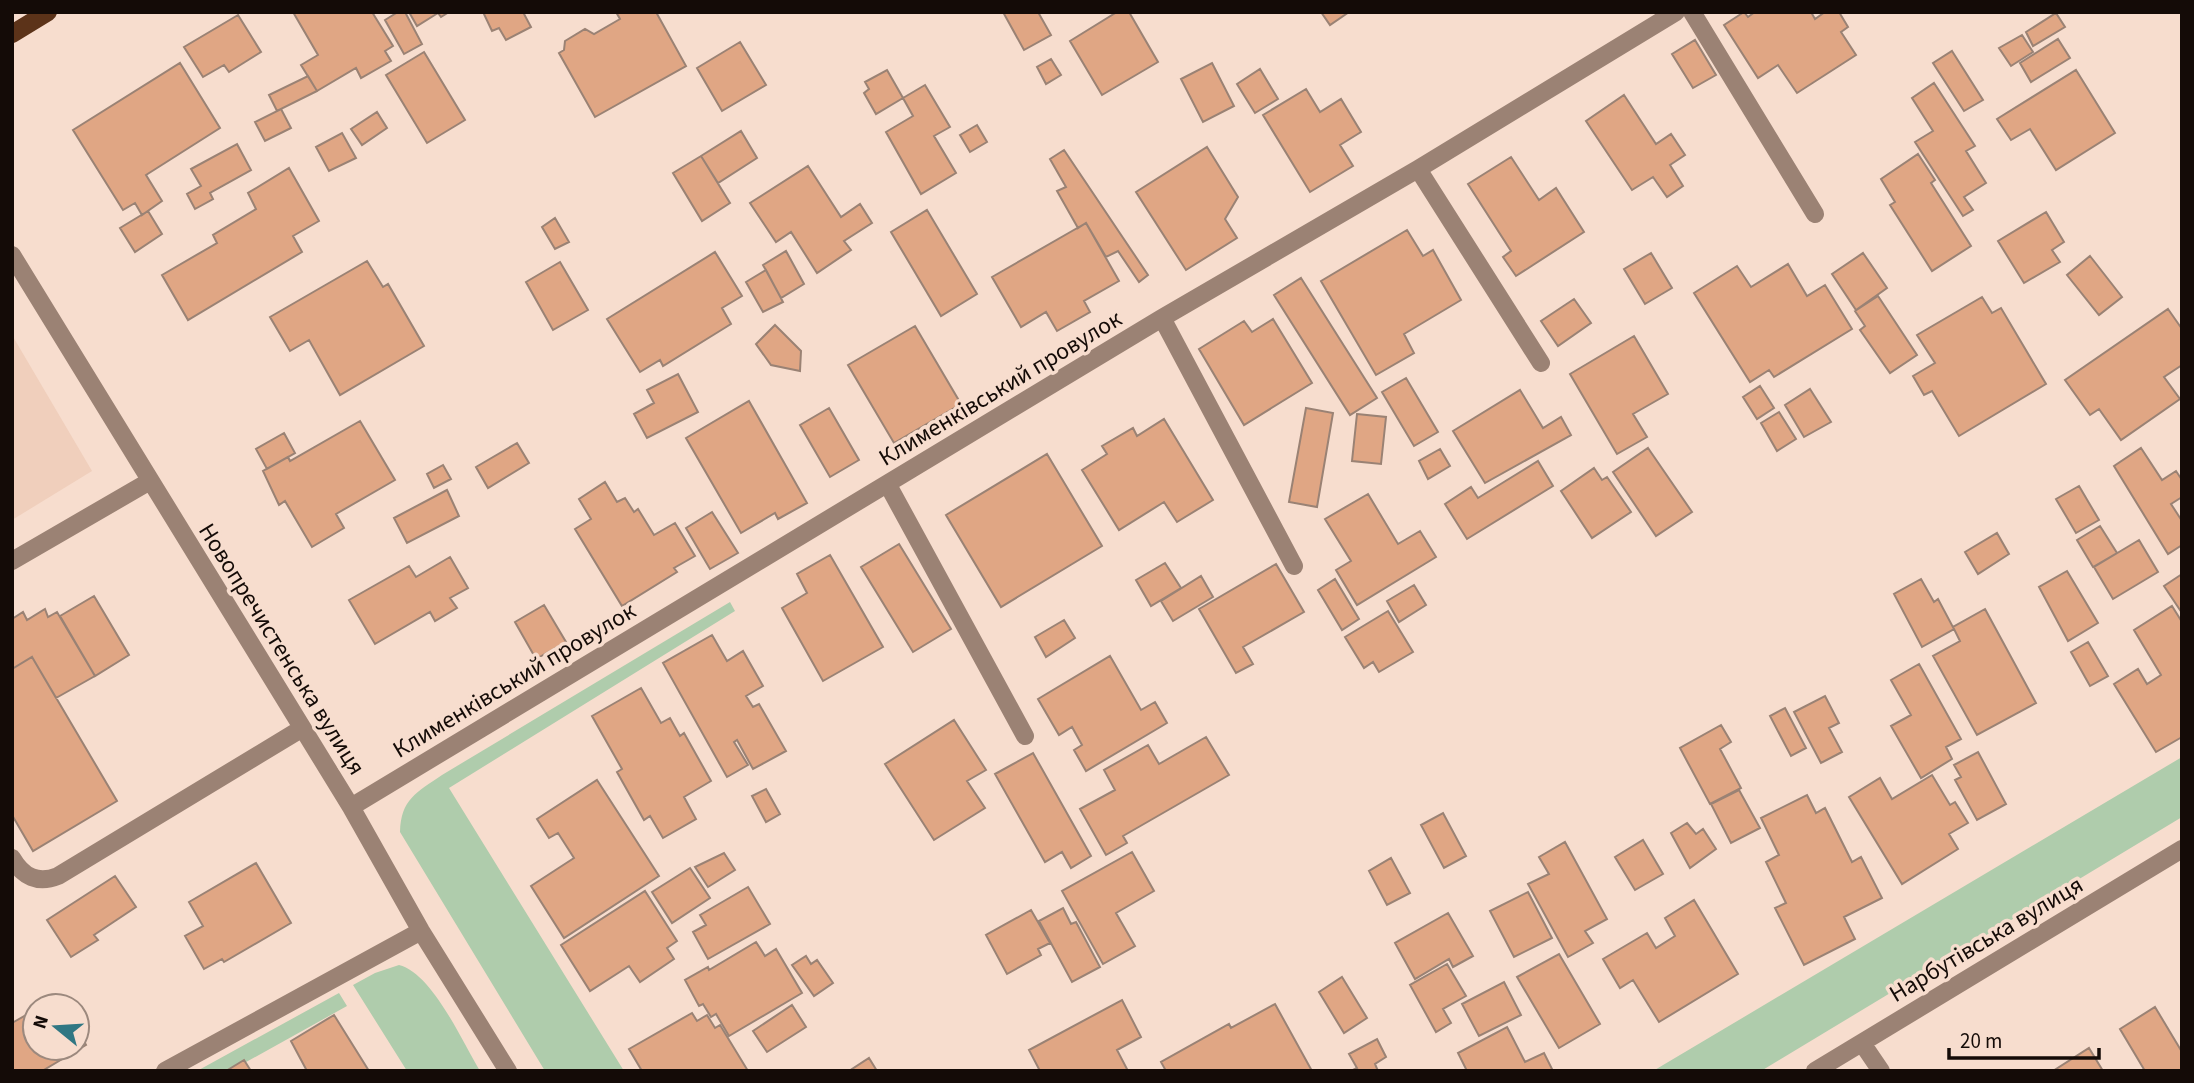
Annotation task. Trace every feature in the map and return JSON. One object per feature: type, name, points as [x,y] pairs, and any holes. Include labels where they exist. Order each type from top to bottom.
[{"type":"main road","points":[[12,34],[48,12]]},
{"type":"street","name":"Клименківський провулок","points":[[351,807],[1676,12]]},
{"type":"street","points":[[1692,12],[1815,214]]},
{"type":"street","points":[[1418,169],[1541,363]]},
{"type":"street","name":"Новопречистенська вулиця","points":[[12,255],[351,807],[421,931],[508,1071]]},
{"type":"street","points":[[1162,318],[1294,566]]},
{"type":"street","points":[[12,561],[150,481]]},
{"type":"street","points":[[888,485],[1025,736]]},
{"type":"street","points":[[12,858],[25,875],[36,880],[58,876],[301,729]]},
{"type":"street","name":"Нарбутівська вулиця","points":[[1815,1071],[2182,849]]},
{"type":"street","points":[[165,1071],[421,931]]},
{"type":"street","points":[[1862,1043],[1881,1071]]},
{"type":"shaded area","points":[[12,335],[92,471],[12,520]]},
{"type":"green space","points":[[730,602],[735,611],[449,788],[624,1071],[545,1071],[400,832],[403,812],[418,792],[442,775]]},
{"type":"green space","points":[[2182,757],[2182,817],[1761,1071],[1653,1071]]},
{"type":"green space","points":[[399,965],[411,971],[434,994],[480,1071],[407,1071],[353,985],[375,973]]},
{"type":"green space","points":[[339,993],[347,1006],[230,1071],[197,1071]]},
{"type":"building","points":[[293,12],[372,12],[393,46],[385,51],[391,61],[361,78],[356,68],[317,91],[301,65],[318,55]]},
{"type":"building","points":[[398,12],[405,12],[422,44],[404,54],[385,20]]},
{"type":"building","points":[[409,12],[449,12],[441,17],[438,13],[417,26]]},
{"type":"building","points":[[483,12],[523,12],[531,27],[506,40],[499,28],[492,31]]},
{"type":"building","points":[[616,12],[656,12],[686,66],[595,117],[559,53],[564,50],[565,41],[585,29],[594,34],[620,19]]},
{"type":"building","points":[[1003,12],[1038,12],[1051,35],[1024,50]]},
{"type":"building","points":[[1117,12],[1129,12],[1158,62],[1102,95],[1070,41]]},
{"type":"building","points":[[1321,12],[1349,12],[1330,25]]},
{"type":"building","points":[[1744,12],[1748,17],[1755,12],[1811,12],[1815,19],[1825,12],[1839,12],[1848,27],[1841,32],[1856,55],[1797,93],[1778,65],[1758,78],[1724,25]]},
{"type":"building","points":[[2056,13],[2065,27],[2033,46],[2026,32]]},
{"type":"building","points":[[238,15],[261,52],[229,72],[224,65],[203,77],[184,47]]},
{"type":"building","points":[[2022,35],[2033,52],[2011,66],[1999,48]]},
{"type":"building","points":[[2058,39],[2070,58],[2031,82],[2020,63]]},
{"type":"building","points":[[1695,40],[1716,75],[1693,88],[1672,54]]},
{"type":"building","points":[[740,42],[766,85],[722,111],[697,68]]},
{"type":"building","points":[[1952,51],[1983,100],[1964,111],[1933,63]]},
{"type":"building","points":[[424,52],[465,120],[427,143],[386,75]]},
{"type":"building","points":[[1051,59],[1061,75],[1046,84],[1037,67]]},
{"type":"building","points":[[180,63],[220,128],[146,175],[162,201],[142,215],[135,203],[123,210],[73,130]]},
{"type":"building","points":[[1212,63],[1234,106],[1203,122],[1181,79]]},
{"type":"building","points":[[1260,69],[1278,99],[1255,113],[1237,84]]},
{"type":"building","points":[[887,70],[903,98],[876,114],[864,93],[869,89],[865,82]]},
{"type":"building","points":[[2076,70],[2115,133],[2056,170],[2030,129],[2011,140],[1997,119]]},
{"type":"building","points":[[308,76],[317,91],[277,111],[269,95]]},
{"type":"building","points":[[1934,83],[1975,146],[1966,151],[1986,183],[1964,197],[1973,210],[1963,216],[1915,142],[1933,131],[1912,98]]},
{"type":"building","points":[[925,85],[950,127],[934,136],[956,173],[921,194],[886,132],[913,116],[903,98]]},
{"type":"building","points":[[1306,89],[1320,112],[1341,99],[1361,132],[1340,145],[1353,166],[1310,192],[1263,115]]},
{"type":"building","points":[[1624,95],[1656,144],[1671,134],[1685,155],[1670,165],[1683,186],[1667,197],[1653,177],[1632,190],[1586,121]]},
{"type":"building","points":[[281,109],[291,128],[265,141],[255,122]]},
{"type":"building","points":[[377,112],[387,128],[362,145],[351,129]]},
{"type":"building","points":[[977,125],[987,142],[970,152],[960,135]]},
{"type":"building","points":[[741,131],[757,158],[718,183],[701,156]]},
{"type":"building","points":[[342,133],[356,158],[329,171],[316,147]]},
{"type":"building","points":[[237,144],[251,170],[210,193],[213,199],[195,209],[187,194],[201,186],[191,169]]},
{"type":"building","points":[[1207,147],[1238,197],[1225,219],[1237,238],[1186,270],[1136,192]]},
{"type":"building","points":[[1064,150],[1148,275],[1139,282],[1118,251],[1106,257],[1086,223],[1078,228],[1057,191],[1066,187],[1050,159]]},
{"type":"building","points":[[1918,154],[1935,180],[1931,183],[1971,246],[1932,271],[1890,205],[1895,202],[1881,179]]},
{"type":"building","points":[[701,156],[730,203],[702,221],[673,173]]},
{"type":"building","points":[[1511,157],[1539,200],[1556,188],[1584,232],[1516,276],[1503,257],[1511,251],[1468,184]]},
{"type":"building","points":[[808,166],[841,217],[860,204],[872,223],[844,241],[851,250],[817,273],[791,232],[776,242],[750,203]]},
{"type":"building","points":[[289,168],[319,221],[293,236],[302,252],[188,320],[162,275],[217,243],[213,235],[256,209],[248,193]]},
{"type":"building","points":[[927,210],[977,294],[941,316],[891,232]]},
{"type":"building","points":[[148,211],[162,234],[135,252],[120,228]]},
{"type":"building","points":[[2046,212],[2064,242],[2052,250],[2060,262],[2024,283],[1998,241]]},
{"type":"building","points":[[555,218],[569,242],[555,249],[542,227]]},
{"type":"building","points":[[1086,223],[1119,281],[1084,301],[1090,312],[1057,331],[1046,312],[1021,327],[992,277]]},
{"type":"building","points":[[1407,230],[1423,256],[1433,250],[1461,300],[1404,334],[1414,353],[1376,375],[1321,281]]},
{"type":"building","points":[[786,251],[804,284],[781,298],[763,265]]},
{"type":"building","points":[[715,252],[742,296],[722,308],[731,324],[663,366],[660,360],[640,372],[607,319]]},
{"type":"building","points":[[1651,253],[1672,288],[1645,304],[1624,269]]},
{"type":"building","points":[[1863,253],[1887,288],[1856,310],[1832,274]]},
{"type":"building","points":[[2090,256],[2122,297],[2099,315],[2067,275]]},
{"type":"building","points":[[367,261],[383,287],[388,284],[424,346],[340,395],[309,340],[290,351],[270,317]]},
{"type":"building","points":[[560,262],[588,310],[553,330],[526,282]]},
{"type":"building","points":[[1788,264],[1807,296],[1825,285],[1852,329],[1774,377],[1769,370],[1750,382],[1694,293],[1737,266],[1751,287]]},
{"type":"building","points":[[766,270],[783,302],[763,312],[746,282]]},
{"type":"building","points":[[1301,278],[1377,398],[1350,415],[1274,295]]},
{"type":"building","points":[[1878,296],[1917,355],[1890,373],[1860,330],[1865,326],[1855,311]]},
{"type":"building","points":[[1982,297],[1992,313],[2001,308],[2046,384],[1959,436],[1932,391],[1924,395],[1913,376],[1935,363],[1917,335]]},
{"type":"building","points":[[1574,299],[1591,323],[1558,346],[1541,321]]},
{"type":"building","points":[[2168,309],[2182,329],[2182,365],[2164,377],[2180,399],[2121,440],[2099,409],[2090,415],[2065,380]]},
{"type":"building","points":[[1273,319],[1312,383],[1244,425],[1199,349],[1244,321],[1252,332]]},
{"type":"building","points":[[775,325],[801,351],[800,371],[771,365],[756,344]]},
{"type":"building","points":[[915,326],[961,404],[894,443],[848,365]]},
{"type":"building","points":[[1634,336],[1668,394],[1633,414],[1647,437],[1617,454],[1570,374]]},
{"type":"building","points":[[678,374],[698,412],[647,438],[634,414],[654,403],[647,390]]},
{"type":"building","points":[[1406,378],[1438,432],[1414,446],[1382,392]]},
{"type":"building","points":[[1760,386],[1774,408],[1757,419],[1743,397]]},
{"type":"building","points":[[1810,389],[1831,422],[1804,437],[1785,405]]},
{"type":"building","points":[[1520,390],[1543,428],[1561,417],[1571,435],[1485,483],[1453,431]]},
{"type":"building","points":[[749,401],[807,503],[778,519],[775,513],[741,533],[686,438]]},
{"type":"building","points":[[829,408],[859,460],[830,477],[800,425]]},
{"type":"building","points":[[1306,408],[1333,413],[1317,507],[1289,502]]},
{"type":"building","points":[[1779,412],[1796,439],[1777,451],[1761,423]]},
{"type":"building","points":[[1357,414],[1386,417],[1381,464],[1352,461]]},
{"type":"building","points":[[1164,419],[1213,500],[1177,522],[1164,502],[1119,530],[1082,470],[1107,454],[1102,446],[1133,428],[1137,436]]},
{"type":"building","points":[[360,421],[395,480],[336,514],[344,528],[312,547],[285,501],[279,505],[263,471],[288,457],[290,461]]},
{"type":"building","points":[[284,433],[295,453],[267,469],[256,449]]},
{"type":"building","points":[[517,443],[529,463],[488,488],[476,467]]},
{"type":"building","points":[[1648,448],[1692,512],[1656,536],[1613,472]]},
{"type":"building","points":[[2141,448],[2162,480],[2176,471],[2182,480],[2182,497],[2171,504],[2182,521],[2182,545],[2168,554],[2114,466]]},
{"type":"building","points":[[1440,449],[1450,466],[1428,479],[1419,461]]},
{"type":"building","points":[[1047,454],[1102,546],[1001,607],[946,515]]},
{"type":"building","points":[[1538,461],[1553,486],[1467,539],[1445,504],[1471,487],[1478,498]]},
{"type":"building","points":[[443,465],[451,479],[434,488],[427,474]]},
{"type":"building","points":[[1594,468],[1602,480],[1607,477],[1631,512],[1592,538],[1561,491]]},
{"type":"building","points":[[605,482],[617,502],[625,498],[634,512],[638,509],[654,535],[675,523],[695,556],[674,568],[677,572],[622,606],[575,529],[591,519],[579,499]]},
{"type":"building","points":[[2079,486],[2099,520],[2076,533],[2056,499]]},
{"type":"building","points":[[447,490],[459,516],[407,543],[394,518]]},
{"type":"building","points":[[1368,494],[1398,544],[1420,531],[1436,557],[1357,605],[1336,570],[1351,561],[1325,519]]},
{"type":"building","points":[[712,512],[738,553],[710,569],[686,528]]},
{"type":"building","points":[[2100,526],[2117,553],[2093,567],[2077,540]]},
{"type":"building","points":[[1997,533],[2009,554],[1978,574],[1965,552]]},
{"type":"building","points":[[2139,540],[2158,572],[2113,599],[2094,567]]},
{"type":"building","points":[[899,544],[951,629],[913,652],[861,567]]},
{"type":"building","points":[[830,555],[883,647],[823,681],[782,608],[807,593],[797,574]]},
{"type":"building","points":[[450,557],[468,588],[450,598],[457,608],[435,621],[430,612],[375,644],[349,600],[409,566],[416,577]]},
{"type":"building","points":[[1165,563],[1181,588],[1151,606],[1136,580]]},
{"type":"building","points":[[1276,564],[1304,612],[1243,647],[1253,664],[1236,673],[1199,609]]},
{"type":"building","points":[[2067,571],[2098,623],[2068,641],[2039,587]]},
{"type":"building","points":[[2182,574],[2182,613],[2164,586]]},
{"type":"building","points":[[1201,576],[1213,597],[1173,621],[1161,601]]},
{"type":"building","points":[[1335,579],[1359,619],[1342,630],[1318,590]]},
{"type":"building","points":[[1921,579],[1934,602],[1938,599],[1954,629],[1922,647],[1894,594]]},
{"type":"building","points":[[1414,585],[1426,605],[1399,622],[1387,601]]},
{"type":"building","points":[[94,596],[129,655],[95,676],[60,616]]},
{"type":"building","points":[[544,605],[566,642],[536,659],[515,622]]},
{"type":"building","points":[[2172,606],[2182,622],[2182,737],[2156,752],[2114,684],[2138,669],[2147,684],[2161,675],[2134,630]]},
{"type":"building","points":[[45,609],[48,617],[57,612],[95,676],[56,698],[32,657],[12,669],[12,619],[23,612],[27,620]]},
{"type":"building","points":[[1985,609],[2036,703],[1977,735],[1933,656],[1960,641],[1953,627]]},
{"type":"building","points":[[1388,611],[1413,652],[1379,672],[1373,662],[1364,668],[1345,637]]},
{"type":"building","points":[[1064,620],[1075,638],[1046,657],[1035,637]]},
{"type":"building","points":[[712,635],[727,661],[743,651],[763,686],[746,696],[753,707],[759,704],[786,751],[753,769],[737,740],[734,742],[748,765],[727,777],[663,663]]},
{"type":"building","points":[[2088,642],[2108,676],[2090,686],[2071,652]]},
{"type":"building","points":[[1110,656],[1141,710],[1155,702],[1167,723],[1086,771],[1074,750],[1082,745],[1072,727],[1059,735],[1038,699]]},
{"type":"building","points":[[32,657],[117,801],[33,851],[12,815],[12,669]]},
{"type":"building","points":[[1919,664],[1961,739],[1946,747],[1952,759],[1921,778],[1891,726],[1911,715],[1891,680]]},
{"type":"building","points":[[641,688],[661,723],[670,718],[680,736],[684,733],[711,781],[684,797],[696,819],[663,838],[650,816],[644,820],[617,772],[622,769],[592,716]]},
{"type":"building","points":[[1825,696],[1839,723],[1829,728],[1842,752],[1821,763],[1794,712]]},
{"type":"building","points":[[1785,708],[1806,748],[1791,756],[1770,716]]},
{"type":"building","points":[[954,720],[986,770],[967,781],[985,808],[934,840],[885,764]]},
{"type":"building","points":[[1721,725],[1731,742],[1720,749],[1741,788],[1710,804],[1680,748]]},
{"type":"building","points":[[1206,737],[1229,775],[1123,836],[1127,843],[1106,855],[1080,809],[1115,790],[1104,770],[1148,745],[1159,764]]},
{"type":"building","points":[[1978,752],[2006,804],[1977,820],[1955,780],[1961,777],[1954,765]]},
{"type":"building","points":[[1033,753],[1091,856],[1071,868],[1062,852],[1045,862],[995,774]]},
{"type":"building","points":[[1932,775],[1950,805],[1955,802],[1968,823],[1949,834],[1958,849],[1902,884],[1849,797],[1880,778],[1892,799]]},
{"type":"building","points":[[597,780],[659,876],[564,938],[531,886],[574,858],[558,833],[549,838],[537,819]]},
{"type":"building","points":[[766,789],[780,814],[766,822],[752,796]]},
{"type":"building","points":[[1739,790],[1760,828],[1731,843],[1711,804]]},
{"type":"building","points":[[1807,795],[1816,813],[1825,808],[1852,862],[1861,857],[1882,898],[1844,917],[1855,939],[1804,965],[1775,908],[1786,903],[1766,862],[1779,855],[1761,818]]},
{"type":"building","points":[[1443,813],[1466,856],[1444,868],[1421,825]]},
{"type":"building","points":[[1687,823],[1696,834],[1703,829],[1716,849],[1690,868],[1671,833]]},
{"type":"building","points":[[1643,840],[1663,874],[1635,890],[1615,857]]},
{"type":"building","points":[[1565,842],[1607,919],[1585,931],[1593,943],[1568,957],[1528,884],[1549,874],[1539,857]]},
{"type":"building","points":[[1132,852],[1154,891],[1116,913],[1135,946],[1103,964],[1062,891]]},
{"type":"building","points":[[724,853],[735,870],[708,887],[695,867]]},
{"type":"building","points":[[1391,858],[1410,893],[1387,905],[1369,871]]},
{"type":"building","points":[[256,863],[291,923],[224,962],[222,959],[204,969],[185,936],[203,926],[189,902]]},
{"type":"building","points":[[690,868],[710,898],[672,923],[652,892]]},
{"type":"building","points":[[115,876],[136,907],[94,935],[98,940],[71,957],[47,920]]},
{"type":"building","points":[[748,887],[770,924],[708,959],[693,932],[706,925],[700,915]]},
{"type":"building","points":[[645,891],[677,941],[667,948],[674,959],[640,982],[629,966],[590,991],[561,945]]},
{"type":"building","points":[[1528,892],[1552,938],[1514,957],[1490,911]]},
{"type":"building","points":[[1694,900],[1738,974],[1659,1022],[1633,980],[1620,988],[1603,959],[1647,933],[1656,948],[1675,936],[1665,918]]},
{"type":"building","points":[[1063,908],[1071,924],[1076,922],[1100,967],[1072,982],[1039,921]]},
{"type":"building","points":[[1031,910],[1050,943],[1038,949],[1041,955],[1007,974],[986,935]]},
{"type":"building","points":[[1448,913],[1473,956],[1453,967],[1449,959],[1415,979],[1395,943]]},
{"type":"building","points":[[756,942],[765,956],[776,949],[802,993],[729,1036],[716,1014],[711,1017],[703,1004],[699,1006],[685,980],[708,967],[709,970]]},
{"type":"building","points":[[1559,954],[1600,1024],[1559,1048],[1517,977]]},
{"type":"building","points":[[806,956],[811,964],[817,960],[833,983],[814,996],[792,965]]},
{"type":"building","points":[[1447,964],[1466,996],[1443,1009],[1451,1023],[1436,1032],[1410,985]]},
{"type":"building","points":[[1342,977],[1367,1018],[1344,1033],[1319,992]]},
{"type":"building","points":[[1504,982],[1521,1015],[1479,1036],[1462,1004]]},
{"type":"building","points":[[1122,1000],[1141,1037],[1117,1050],[1128,1071],[1040,1071],[1029,1050]]},
{"type":"building","points":[[1275,1004],[1312,1071],[1166,1071],[1161,1062],[1229,1024],[1231,1028]]},
{"type":"building","points":[[792,1005],[806,1027],[767,1052],[753,1031]]},
{"type":"building","points":[[2155,1007],[2182,1052],[2182,1071],[2145,1071],[2120,1029]]},
{"type":"building","points":[[692,1013],[697,1021],[707,1015],[715,1028],[720,1025],[748,1071],[642,1071],[629,1049]]},
{"type":"building","points":[[334,1015],[369,1071],[307,1071],[291,1041]]},
{"type":"building","points":[[21,1018],[21,1062],[57,1062],[42,1071],[12,1071],[12,1023]]},
{"type":"building","points":[[1507,1027],[1525,1062],[1544,1053],[1553,1071],[1467,1071],[1458,1053]]},
{"type":"building","points":[[1377,1039],[1386,1057],[1375,1064],[1378,1071],[1351,1071],[1357,1068],[1349,1054]]},
{"type":"building","points":[[2089,1048],[2103,1071],[2053,1071]]},
{"type":"building","points":[[869,1058],[877,1071],[849,1071]]},
{"type":"building","points":[[244,1060],[251,1071],[226,1071]]}]
